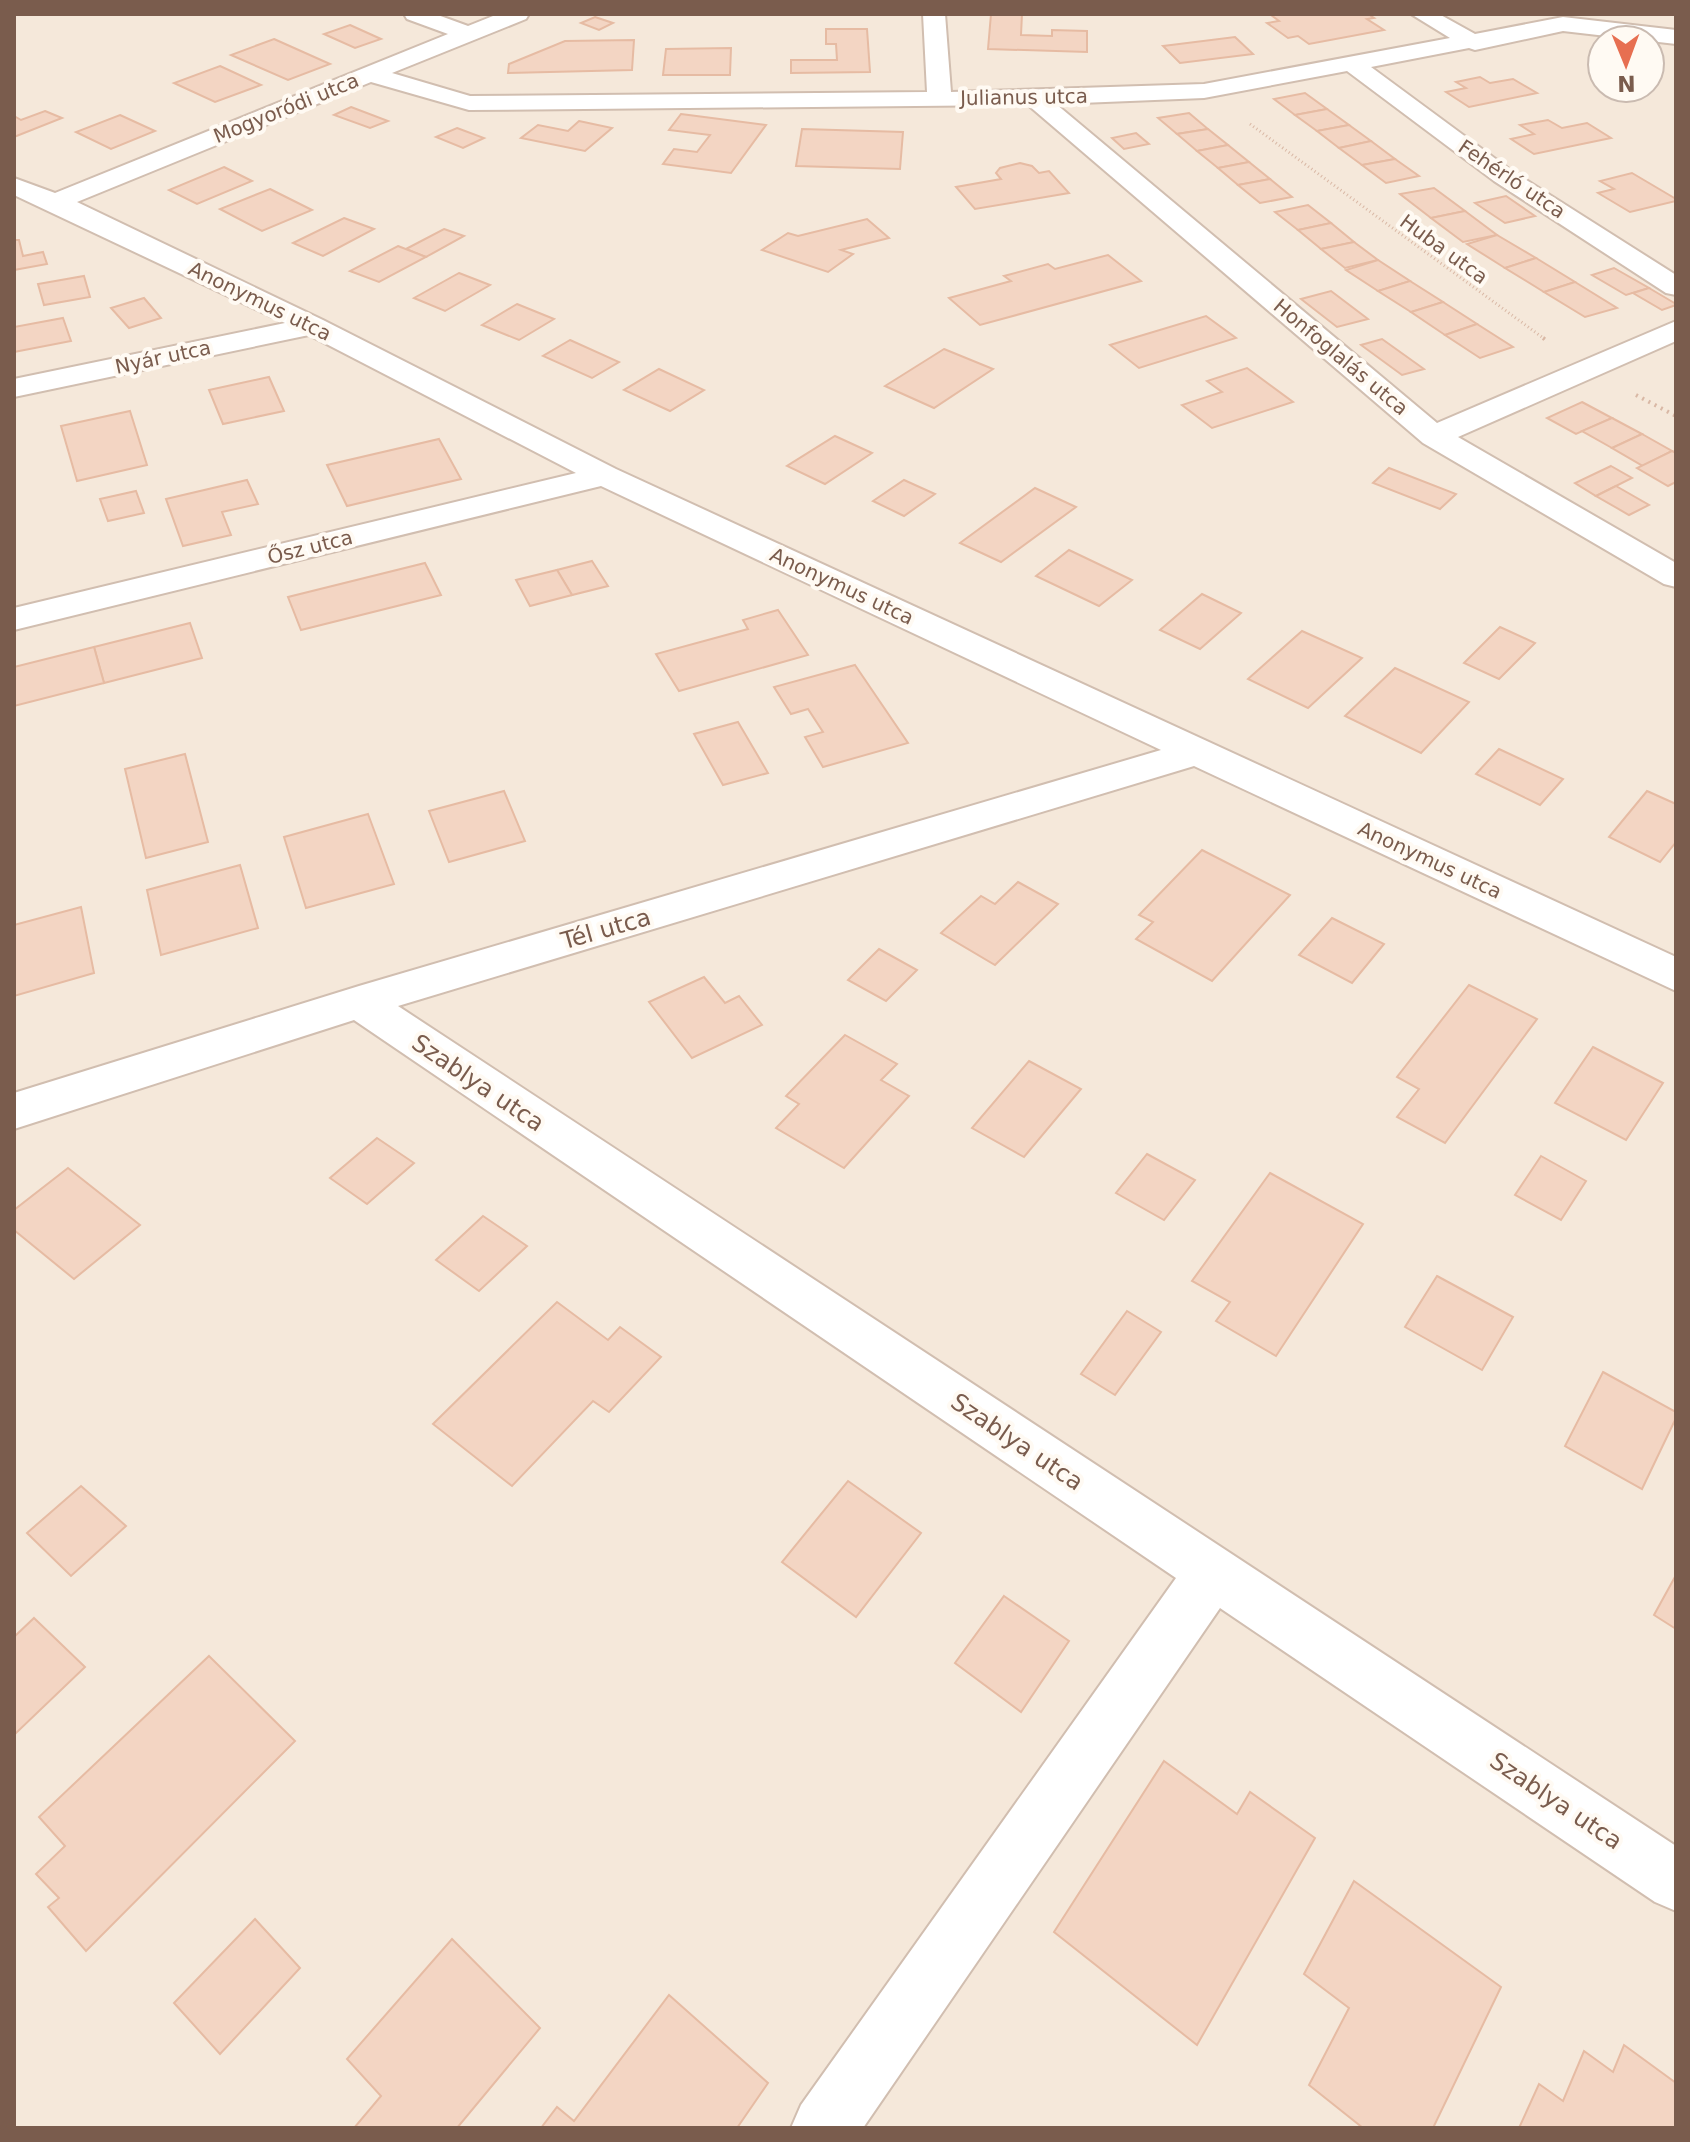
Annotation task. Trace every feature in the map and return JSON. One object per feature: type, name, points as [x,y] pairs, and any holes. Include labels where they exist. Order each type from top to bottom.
[{"type":"street","points":[[415,14],[467,34]]},
{"type":"street","name":"Mogyoródi utca","points":[[55,202],[518,14]]},
{"type":"street","points":[[934,14],[939,99]]},
{"type":"street","points":[[1422,14],[1475,43]]},
{"type":"street","name":"Julianus utca","points":[[369,74],[469,103],[1034,98],[1204,91],[1475,43],[1563,24],[1676,37]]},
{"type":"street","name":"Fehérló utca","points":[[1352,64],[1503,176],[1676,287]]},
{"type":"street","name":"Honfoglalás utca","points":[[1034,98],[1434,436],[1676,577]]},
{"type":"street","name":"Anonymus utca","points":[[14,186],[55,202],[313,326],[605,476],[1676,975]]},
{"type":"street","name":"Nyár utca","points":[[14,388],[313,326]]},
{"type":"street","points":[[1434,436],[1676,330]]},
{"type":"street","name":"Ősz utca","points":[[14,619],[605,476]]},
{"type":"street","name":"Tél utca","points":[[14,1111],[359,1002],[1198,752]]},
{"type":"street","name":"Szablya utca","points":[[359,1002],[1676,1881]]},
{"type":"street","points":[[824,2128],[1213,1572]]},
{"type":"path","name":"Huba utca","points":[[1204,91],[1587,370],[1676,416]]},
{"type":"shaded area","points":[[14,14],[1676,14],[1676,2128],[14,2128]]},
{"type":"building","points":[[991,14],[1022,14],[1021,35],[1052,36],[1052,30],[1087,31],[1087,52],[988,49]]},
{"type":"building","points":[[1274,14],[1368,14],[1374,18],[1367,19],[1384,30],[1309,44],[1298,36],[1288,38],[1267,23],[1279,21],[1271,15]]},
{"type":"building","points":[[595,17],[613,23],[599,30],[581,23]]},
{"type":"building","points":[[350,25],[381,39],[355,48],[324,34]]},
{"type":"building","points":[[826,29],[867,29],[870,72],[791,73],[791,60],[837,60],[836,44],[826,44]]},
{"type":"building","points":[[1235,37],[1253,54],[1180,63],[1163,46]]},
{"type":"building","points":[[274,39],[330,64],[288,80],[231,55]]},
{"type":"building","points":[[634,40],[632,70],[508,73],[509,64],[565,41]]},
{"type":"building","points":[[731,48],[730,75],[663,75],[666,49]]},
{"type":"building","points":[[220,66],[261,85],[215,102],[174,83]]},
{"type":"building","points":[[1480,77],[1490,83],[1513,79],[1537,93],[1469,107],[1446,92],[1466,88],[1456,82]]},
{"type":"building","points":[[1305,93],[1327,109],[1295,115],[1274,99]]},
{"type":"building","points":[[351,107],[388,121],[370,128],[334,115]]},
{"type":"building","points":[[1327,109],[1349,125],[1317,131],[1295,115]]},
{"type":"building","points":[[45,111],[62,118],[14,137],[14,116],[21,120]]},
{"type":"building","points":[[1189,113],[1208,129],[1177,134],[1158,118]]},
{"type":"building","points":[[681,114],[766,125],[731,173],[663,164],[674,149],[697,152],[710,135],[669,130]]},
{"type":"building","points":[[120,115],[155,131],[111,149],[76,132]]},
{"type":"building","points":[[1548,120],[1562,128],[1587,123],[1611,138],[1534,154],[1511,139],[1534,134],[1520,125]]},
{"type":"building","points":[[579,121],[612,128],[585,151],[521,138],[538,125],[568,131]]},
{"type":"building","points":[[1349,125],[1371,141],[1339,148],[1317,131]]},
{"type":"building","points":[[457,128],[484,138],[463,148],[436,137]]},
{"type":"building","points":[[802,129],[903,132],[900,169],[796,166]]},
{"type":"building","points":[[1208,129],[1228,145],[1197,151],[1177,134]]},
{"type":"building","points":[[1136,133],[1149,144],[1124,149],[1112,138]]},
{"type":"building","points":[[1371,141],[1395,159],[1362,165],[1339,148]]},
{"type":"building","points":[[1228,145],[1249,162],[1218,168],[1197,151]]},
{"type":"building","points":[[1395,159],[1419,176],[1386,183],[1362,165]]},
{"type":"building","points":[[1249,162],[1270,179],[1238,185],[1218,168]]},
{"type":"building","points":[[1020,163],[1032,166],[1039,173],[1049,171],[1069,193],[975,209],[956,187],[1001,179],[996,173],[1000,168]]},
{"type":"building","points":[[224,167],[252,181],[197,204],[169,190]]},
{"type":"building","points":[[1632,173],[1676,201],[1630,212],[1598,193],[1614,189],[1600,181]]},
{"type":"building","points":[[1270,179],[1292,197],[1260,203],[1238,185]]},
{"type":"building","points":[[1434,188],[1465,211],[1431,218],[1400,194]]},
{"type":"building","points":[[270,189],[312,210],[262,231],[220,209]]},
{"type":"building","points":[[1506,196],[1535,216],[1505,223],[1475,203]]},
{"type":"building","points":[[1308,205],[1331,223],[1298,230],[1275,212]]},
{"type":"building","points":[[1465,211],[1497,235],[1463,242],[1431,218]]},
{"type":"building","points":[[344,218],[374,229],[323,256],[293,243]]},
{"type":"building","points":[[867,219],[889,238],[841,250],[853,254],[828,272],[762,250],[788,233],[798,236]]},
{"type":"building","points":[[1331,223],[1354,242],[1321,249],[1298,230]]},
{"type":"building","points":[[444,229],[464,236],[426,257],[406,249]]},
{"type":"building","points":[[1497,235],[1536,258],[1505,268],[1467,244]]},
{"type":"building","points":[[14,240],[19,240],[23,256],[43,252],[47,264],[14,270]]},
{"type":"building","points":[[1354,242],[1378,260],[1345,268],[1321,249]]},
{"type":"building","points":[[398,246],[426,257],[379,282],[350,271]]},
{"type":"building","points":[[1108,255],[1141,281],[980,325],[949,298],[1011,281],[1004,276],[1048,264],[1055,269]]},
{"type":"building","points":[[1536,258],[1575,282],[1544,292],[1505,268]]},
{"type":"building","points":[[1378,260],[1410,281],[1378,291],[1346,270]]},
{"type":"building","points":[[1614,268],[1649,288],[1626,295],[1592,275]]},
{"type":"building","points":[[459,273],[490,285],[445,311],[414,298]]},
{"type":"building","points":[[84,276],[90,297],[44,305],[38,284]]},
{"type":"building","points":[[1410,281],[1443,302],[1411,312],[1378,291]]},
{"type":"building","points":[[1575,282],[1617,308],[1585,317],[1544,292]]},
{"type":"building","points":[[1649,288],[1676,305],[1662,310],[1633,293]]},
{"type":"building","points":[[1331,291],[1368,319],[1337,327],[1301,299]]},
{"type":"building","points":[[144,298],[161,318],[129,328],[111,308]]},
{"type":"building","points":[[1443,302],[1477,324],[1445,335],[1411,312]]},
{"type":"building","points":[[517,304],[554,319],[519,340],[482,325]]},
{"type":"building","points":[[1206,316],[1236,338],[1139,368],[1110,345]]},
{"type":"building","points":[[63,318],[71,341],[14,352],[14,327]]},
{"type":"building","points":[[1477,324],[1513,347],[1480,358],[1445,335]]},
{"type":"building","points":[[1382,339],[1424,369],[1402,375],[1361,345]]},
{"type":"building","points":[[570,340],[619,362],[592,378],[543,356]]},
{"type":"building","points":[[944,349],[993,369],[934,408],[885,386]]},
{"type":"building","points":[[1247,368],[1293,402],[1212,428],[1182,405],[1222,392],[1207,381]]},
{"type":"building","points":[[659,369],[704,390],[670,411],[624,390]]},
{"type":"building","points":[[269,377],[284,411],[223,424],[209,390]]},
{"type":"building","points":[[1582,402],[1612,418],[1576,434],[1547,418]]},
{"type":"building","points":[[130,411],[147,465],[77,481],[61,426]]},
{"type":"building","points":[[1612,418],[1642,434],[1612,448],[1582,431]]},
{"type":"building","points":[[1642,434],[1672,451],[1643,466],[1612,448]]},
{"type":"building","points":[[835,436],[872,453],[825,484],[787,466]]},
{"type":"building","points":[[439,439],[461,479],[347,506],[327,465]]},
{"type":"building","points":[[1672,451],[1676,453],[1676,482],[1668,486],[1637,468]]},
{"type":"building","points":[[1611,466],[1632,478],[1596,496],[1575,483]]},
{"type":"building","points":[[1389,468],[1456,494],[1440,509],[1373,483]]},
{"type":"building","points":[[247,480],[258,504],[222,512],[231,535],[183,546],[166,499]]},
{"type":"building","points":[[904,480],[935,494],[904,516],[873,501]]},
{"type":"building","points":[[1616,486],[1649,505],[1629,515],[1596,496]]},
{"type":"building","points":[[1035,488],[1076,507],[1001,562],[960,543]]},
{"type":"building","points":[[136,491],[144,513],[108,521],[100,499]]},
{"type":"building","points":[[1069,550],[1132,580],[1099,606],[1036,576]]},
{"type":"building","points":[[592,561],[608,586],[572,595],[557,570]]},
{"type":"building","points":[[425,563],[441,595],[301,630],[288,597]]},
{"type":"building","points":[[557,570],[572,595],[530,606],[516,580]]},
{"type":"building","points":[[1202,594],[1241,613],[1200,649],[1160,630]]},
{"type":"building","points":[[778,610],[808,655],[679,691],[656,654],[748,629],[743,620]]},
{"type":"building","points":[[190,623],[202,658],[104,683],[94,647]]},
{"type":"building","points":[[1500,627],[1535,643],[1499,679],[1464,663]]},
{"type":"building","points":[[1302,631],[1362,658],[1308,708],[1248,679]]},
{"type":"building","points":[[94,647],[104,683],[14,706],[14,667]]},
{"type":"building","points":[[855,665],[908,743],[823,767],[805,737],[823,732],[808,709],[791,714],[774,687]]},
{"type":"building","points":[[1395,668],[1469,702],[1421,753],[1345,716]]},
{"type":"building","points":[[738,722],[768,773],[723,785],[694,734]]},
{"type":"building","points":[[1499,749],[1563,779],[1540,805],[1476,774]]},
{"type":"building","points":[[185,754],[208,842],[146,858],[125,769]]},
{"type":"building","points":[[504,791],[525,841],[449,862],[429,811]]},
{"type":"building","points":[[1647,791],[1676,804],[1676,842],[1660,862],[1609,837]]},
{"type":"building","points":[[368,814],[394,884],[306,908],[284,837]]},
{"type":"building","points":[[1202,850],[1290,895],[1212,981],[1136,939],[1153,922],[1139,915]]},
{"type":"building","points":[[240,865],[258,928],[161,955],[147,890]]},
{"type":"building","points":[[1018,882],[1058,904],[995,965],[941,933],[981,896],[995,904]]},
{"type":"building","points":[[81,907],[94,973],[14,996],[14,925]]},
{"type":"building","points":[[1332,918],[1384,944],[1352,983],[1299,955]]},
{"type":"building","points":[[879,949],[917,970],[886,1001],[848,980]]},
{"type":"building","points":[[704,977],[725,1003],[739,996],[762,1025],[692,1058],[649,1002]]},
{"type":"building","points":[[1469,985],[1537,1019],[1445,1143],[1397,1117],[1419,1089],[1397,1077]]},
{"type":"building","points":[[845,1035],[897,1064],[881,1080],[909,1096],[844,1168],[776,1128],[799,1104],[786,1096]]},
{"type":"building","points":[[1593,1047],[1663,1083],[1626,1140],[1555,1103]]},
{"type":"building","points":[[1029,1061],[1081,1089],[1024,1157],[972,1128]]},
{"type":"building","points":[[377,1138],[414,1163],[367,1204],[330,1178]]},
{"type":"building","points":[[1147,1154],[1195,1180],[1164,1220],[1116,1193]]},
{"type":"building","points":[[1541,1156],[1586,1181],[1561,1220],[1515,1195]]},
{"type":"building","points":[[68,1168],[140,1225],[74,1279],[14,1230],[14,1210]]},
{"type":"building","points":[[1270,1173],[1363,1224],[1276,1356],[1216,1321],[1230,1302],[1192,1281]]},
{"type":"building","points":[[483,1216],[527,1246],[479,1291],[436,1260]]},
{"type":"building","points":[[1437,1276],[1513,1317],[1482,1370],[1405,1327]]},
{"type":"building","points":[[557,1302],[608,1340],[620,1327],[661,1357],[609,1412],[593,1401],[512,1486],[433,1424]]},
{"type":"building","points":[[1127,1311],[1161,1332],[1115,1395],[1081,1374]]},
{"type":"building","points":[[1603,1372],[1676,1412],[1676,1418],[1642,1489],[1565,1446]]},
{"type":"building","points":[[848,1481],[921,1533],[856,1617],[782,1562]]},
{"type":"building","points":[[81,1486],[126,1526],[71,1576],[27,1533]]},
{"type":"building","points":[[1676,1575],[1676,1629],[1654,1615]]},
{"type":"building","points":[[1004,1596],[1069,1641],[1021,1712],[955,1663]]},
{"type":"building","points":[[34,1618],[85,1667],[14,1735],[14,1637]]},
{"type":"building","points":[[209,1656],[295,1741],[86,1951],[48,1907],[59,1898],[36,1874],[65,1846],[39,1817]]},
{"type":"building","points":[[1164,1761],[1237,1814],[1250,1792],[1315,1838],[1197,2045],[1054,1932]]},
{"type":"building","points":[[1354,1881],[1501,1987],[1433,2128],[1363,2128],[1309,2085],[1349,2008],[1304,1974]]},
{"type":"building","points":[[255,1919],[300,1968],[220,2054],[174,2003]]},
{"type":"building","points":[[452,1939],[540,2028],[457,2128],[354,2128],[381,2096],[347,2059]]},
{"type":"building","points":[[669,1995],[768,2083],[737,2128],[541,2128],[557,2107],[574,2121]]},
{"type":"building","points":[[1624,2045],[1676,2083],[1676,2128],[1519,2128],[1539,2084],[1563,2101],[1584,2051],[1613,2072]]}]
